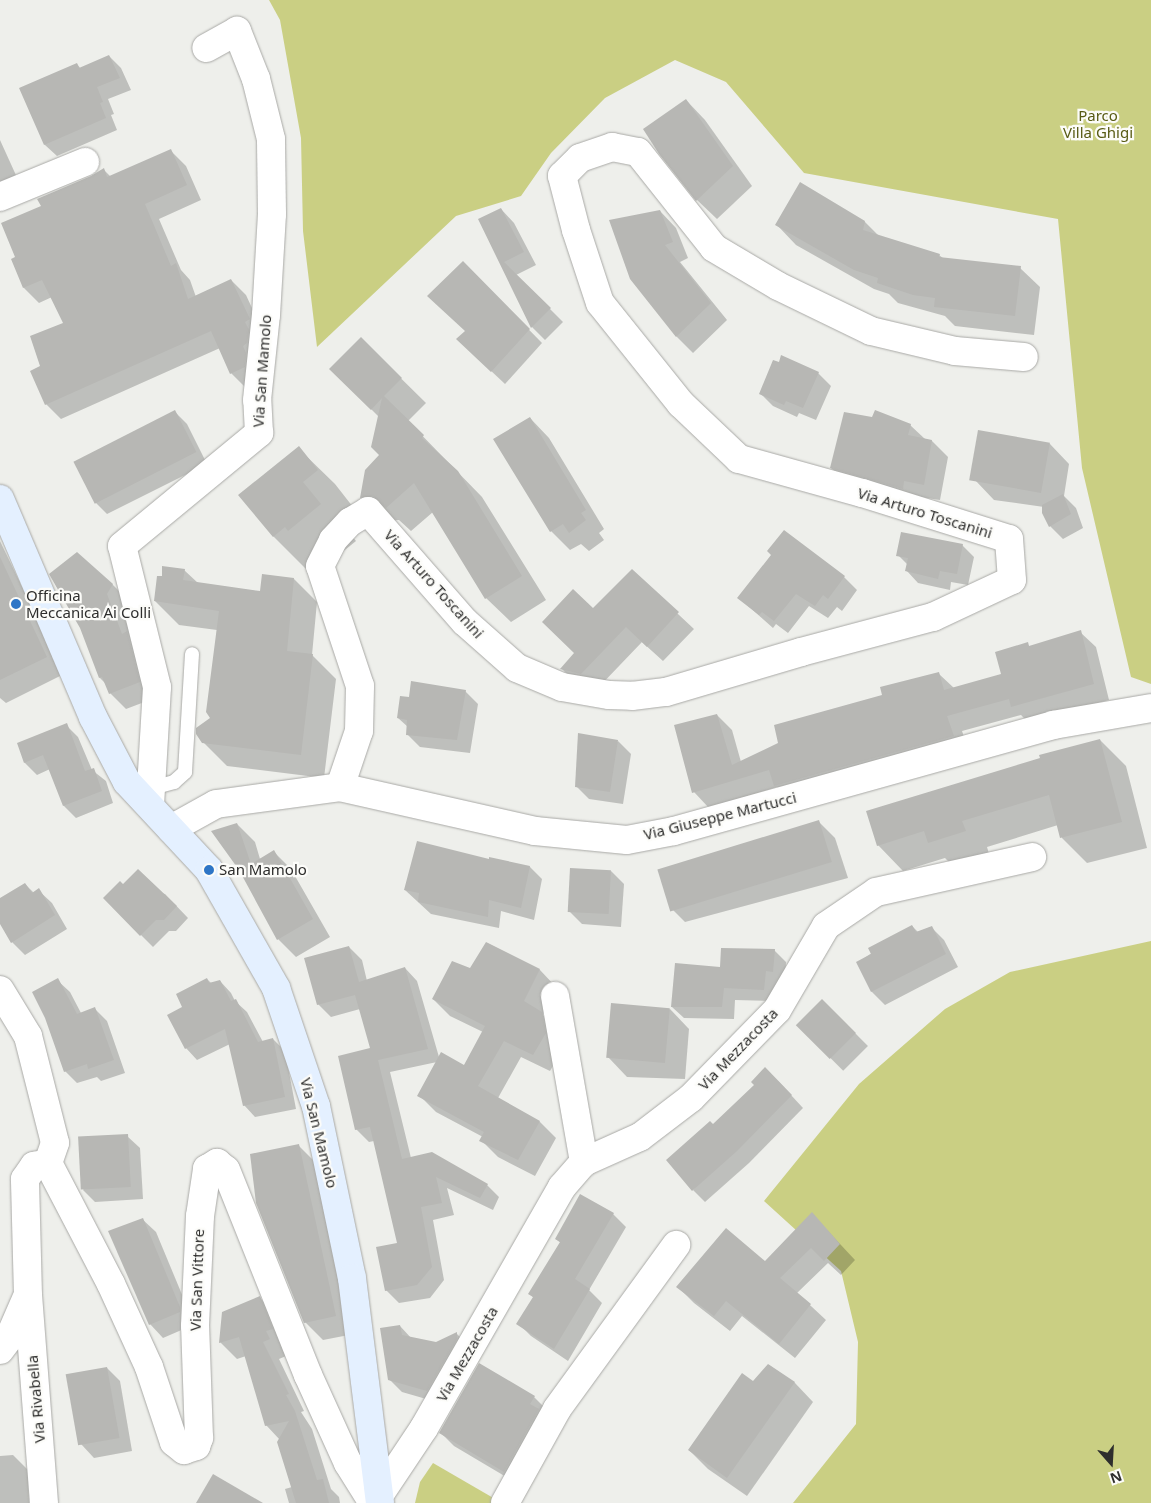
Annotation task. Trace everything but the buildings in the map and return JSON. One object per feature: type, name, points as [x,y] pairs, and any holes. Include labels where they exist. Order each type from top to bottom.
[{"type":"main road","name":"Via San Mamolo","points":[[0,498],[93,717],[127,782],[151,797],[171,829],[209,870],[276,988],[316,1106],[352,1278],[378,1500]]},
{"type":"street","name":"Via San Mamolo","points":[[151,797],[157,687],[122,546],[259,433],[257,400],[266,315],[272,214],[271,139],[256,79],[237,31],[206,48]]},
{"type":"street","name":"Via Arturo Toscanini","points":[[340,787],[359,731],[360,686],[320,566],[334,540],[350,522],[368,512],[465,622],[517,668],[562,687],[608,695],[632,696],[666,692],[801,652],[933,617],[1012,580],[1009,539],[739,459],[681,404],[600,303],[576,230],[562,176],[580,158],[612,147],[638,152],[714,248],[778,286],[872,331],[955,351],[1024,357]]},
{"type":"street","points":[[0,198],[85,162]]},
{"type":"street","name":"Via Giuseppe Martucci","points":[[171,829],[216,804],[340,787],[535,831],[627,840],[691,826],[1053,725],[1151,708]]},
{"type":"street","name":"Via Mezzacosta","points":[[378,1500],[424,1428],[562,1187],[584,1162],[640,1137],[691,1098],[777,1010],[826,926],[876,892],[1032,857]]},
{"type":"street","points":[[0,990],[28,1036],[55,1143],[48,1163],[34,1166],[25,1179],[28,1296],[9,1338],[0,1350]]},
{"type":"street","points":[[555,996],[584,1162]]},
{"type":"street","name":"Via San Vittore","points":[[48,1163],[111,1284],[149,1367],[174,1442],[184,1450],[196,1446],[199,1438],[195,1326],[200,1216],[207,1169],[217,1163],[226,1170],[308,1375],[348,1463],[378,1500]]},
{"type":"street","points":[[505,1503],[557,1409],[676,1245]]},
{"type":"street","name":"Via Rivabella","points":[[28,1296],[44,1503]]},
{"type":"lane","points":[[151,797],[174,782],[185,772],[192,654]]},
{"type":"green space","name":"Parco Villa Ghigi","points":[[269,0],[1151,0],[1151,684],[1131,677],[1082,468],[1058,219],[804,173],[726,82],[675,60],[605,98],[551,153],[521,196],[456,216],[317,347],[303,231],[301,138],[280,20]]},
{"type":"green space","points":[[1151,941],[1151,1503],[793,1503],[856,1424],[858,1342],[841,1271],[764,1201],[859,1084],[945,1009],[1010,972]]},
{"type":"green space","points":[[433,1463],[502,1503],[415,1503],[420,1482]]},
{"type":"place","name":"Officina Meccanica Ai Colli","points":[[16,604]]},
{"type":"place","name":"San Mamolo","points":[[209,870]]}]
